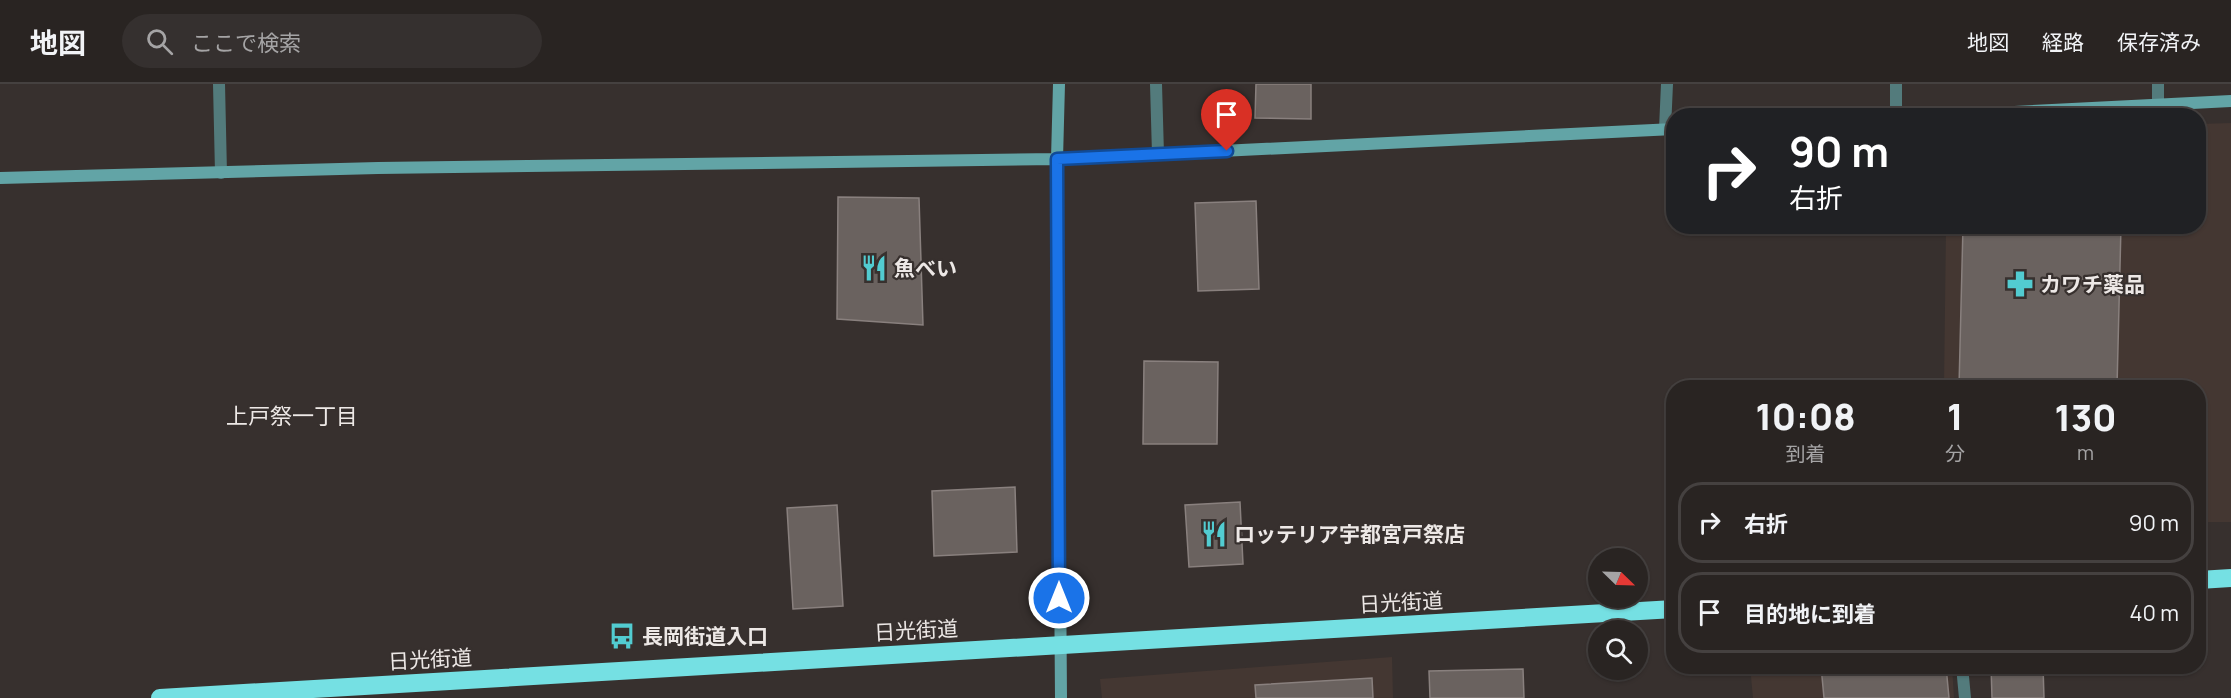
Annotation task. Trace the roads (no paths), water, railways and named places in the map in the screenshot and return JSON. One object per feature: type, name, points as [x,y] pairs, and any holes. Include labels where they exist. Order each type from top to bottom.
[{"type":"highway","points":[[2206,580],[2231,578]]},
{"type":"highway","name":"日光街道","points":[[160,698],[255,695],[1666,609]]},
{"type":"street","points":[[219,84],[221,173]]},
{"type":"street","points":[[1059,84],[1057,159],[1061,698]]},
{"type":"street","points":[[1156,84],[1158,154]]},
{"type":"street","points":[[1667,84],[1669,108]]},
{"type":"street","points":[[1896,84],[1896,108]]},
{"type":"street","points":[[2158,84],[2158,104]]},
{"type":"street","points":[[2084,108],[2231,101]]},
{"type":"street","points":[[0,178],[378,168],[1057,159],[1666,129]]},
{"type":"street","points":[[1963,674],[1965,698]]},
{"type":"place","name":"魚べい","points":[[874,268]]},
{"type":"place","name":"カワチ薬品","points":[[2020,284]]},
{"type":"place","name":"ロッテリア宇都宮戸祭店","points":[[1214,534]]},
{"type":"place","name":"長岡街道入口","points":[[622,636]]},
{"type":"district","name":"上戸祭一丁目","points":[[292,416]]}]
